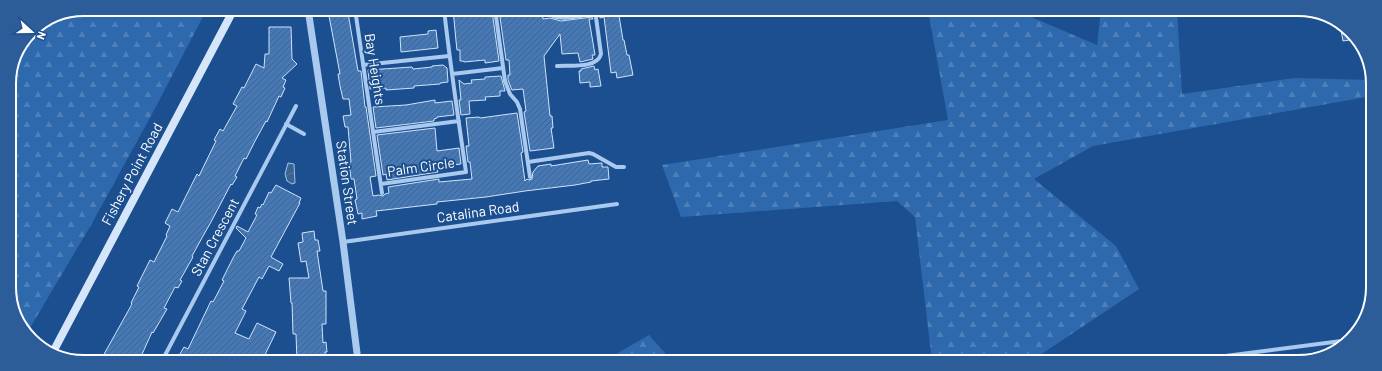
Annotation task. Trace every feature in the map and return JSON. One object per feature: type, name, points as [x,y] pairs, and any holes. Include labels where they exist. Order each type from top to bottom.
[{"type":"main road","name":"Fishery Point Road","points":[[55,348],[230,16]]},
{"type":"street","name":"Station Street","points":[[309,16],[343,242],[357,355]]},
{"type":"street","name":"Bay Heights","points":[[356,16],[373,132]]},
{"type":"street","points":[[373,132],[459,121],[445,16]]},
{"type":"street","points":[[496,16],[505,81],[510,94],[517,102],[520,109],[530,177]]},
{"type":"street","points":[[552,16],[558,18],[570,16]]},
{"type":"street","points":[[557,66],[588,64],[599,60],[601,54],[596,16]]},
{"type":"street","points":[[363,65],[449,56]]},
{"type":"street","points":[[452,74],[503,68]]},
{"type":"street","name":"Stan Crescent","points":[[165,355],[296,106]]},
{"type":"street","name":"Palm Circle","points":[[381,184],[466,172],[459,121]]},
{"type":"street","points":[[286,124],[304,134]]},
{"type":"street","name":"Palm Circle","points":[[373,132],[382,193]]},
{"type":"street","points":[[528,162],[589,153],[594,154],[616,167],[624,167]]},
{"type":"street","name":"Catalina Road","points":[[343,242],[617,204]]},
{"type":"street","points":[[1233,355],[1339,341]]},
{"type":"green space","points":[[203,16],[152,114],[91,225],[30,328],[20,309],[17,300],[16,287],[16,79],[18,66],[23,54],[30,43],[46,27],[71,17]]},
{"type":"green space","points":[[929,16],[1029,16],[1097,45],[1100,16],[1177,16],[1182,94],[1294,78],[1366,80],[1366,97],[1093,146],[1034,179],[1116,246],[1139,289],[1040,355],[932,355],[915,217],[897,201],[681,217],[662,165],[948,120]]},
{"type":"green space","points":[[649,335],[667,355],[614,355]]},
{"type":"water","points":[[288,163],[294,164],[295,183],[292,184],[287,181],[285,174]]},
{"type":"building","points":[[329,16],[349,16],[358,71],[361,71],[376,176],[370,177],[373,196],[383,196],[389,193],[388,187],[439,179],[439,182],[472,179],[466,146],[469,146],[466,118],[480,118],[517,113],[523,152],[521,153],[525,181],[527,179],[532,179],[533,172],[538,166],[551,164],[551,166],[588,160],[589,164],[602,163],[602,167],[608,167],[609,179],[486,197],[437,202],[437,204],[376,211],[377,216],[362,219],[362,213],[358,214],[355,200],[357,199],[354,179],[351,179],[348,127],[345,127],[343,116],[351,115],[349,99],[343,99]]},
{"type":"building","points":[[454,16],[493,16],[499,61],[485,63],[485,60],[460,61],[460,50],[457,50]]},
{"type":"building","points":[[500,16],[543,16],[543,19],[550,18],[561,21],[592,17],[593,19],[589,19],[595,55],[592,55],[593,59],[580,62],[578,53],[562,54],[560,34],[544,56],[550,116],[552,116],[553,128],[551,128],[554,148],[530,151],[524,112],[526,111],[523,89],[512,90],[508,80],[508,75],[510,75],[509,60],[506,60]]},
{"type":"building","points":[[600,16],[619,16],[623,40],[627,55],[629,55],[633,75],[617,78],[616,72],[611,73],[604,17],[600,18]]},
{"type":"building","points":[[269,27],[291,27],[292,59],[297,64],[282,78],[286,80],[283,87],[285,88],[281,97],[279,96],[267,122],[266,121],[246,159],[244,158],[235,176],[237,177],[232,185],[231,184],[192,256],[193,257],[180,280],[182,281],[178,288],[175,287],[164,308],[167,309],[153,333],[152,332],[142,355],[104,355],[132,304],[131,303],[139,287],[137,286],[150,260],[154,262],[167,236],[166,235],[170,226],[165,223],[172,209],[178,212],[197,174],[199,176],[216,141],[214,140],[220,129],[223,131],[237,106],[233,104],[242,87],[244,88],[256,64],[264,68],[265,54],[269,54]]},
{"type":"building","points":[[436,30],[438,48],[401,52],[400,37],[428,34],[428,31]]},
{"type":"building","points":[[1341,32],[1349,40],[1343,41]]},
{"type":"building","points":[[443,65],[447,68],[448,82],[414,86],[414,88],[386,90],[386,88],[370,89],[368,70],[412,67],[413,69]]},
{"type":"building","points":[[594,66],[595,70],[598,69],[601,86],[590,87],[590,82],[580,83],[579,71],[581,71],[581,69]]},
{"type":"building","points":[[501,76],[505,91],[500,91],[500,96],[485,97],[486,100],[469,101],[470,114],[461,115],[459,80],[464,84],[472,83],[471,80]]},
{"type":"building","points":[[435,100],[435,103],[452,101],[454,115],[437,117],[434,121],[376,128],[373,107],[406,105]]},
{"type":"building","points":[[435,128],[437,151],[459,148],[461,164],[437,167],[438,172],[387,180],[386,174],[383,175],[377,135]]},
{"type":"building","points":[[276,185],[301,198],[300,203],[271,257],[283,264],[279,271],[269,266],[262,279],[259,277],[242,309],[246,311],[235,333],[249,339],[257,323],[276,332],[265,355],[180,354],[184,347],[188,349],[211,301],[213,302],[224,281],[222,280],[233,258],[237,251],[239,251],[246,238],[236,228],[237,226],[248,232],[257,215],[255,214],[258,207],[260,208],[262,204],[263,205],[269,192],[271,193]]},
{"type":"building","points":[[314,231],[315,240],[318,240],[320,251],[317,251],[323,291],[326,291],[326,324],[322,324],[323,343],[326,342],[327,352],[325,352],[325,355],[297,355],[296,334],[293,334],[292,303],[289,278],[309,278],[306,261],[301,262],[298,243],[303,242],[302,233]]}]
